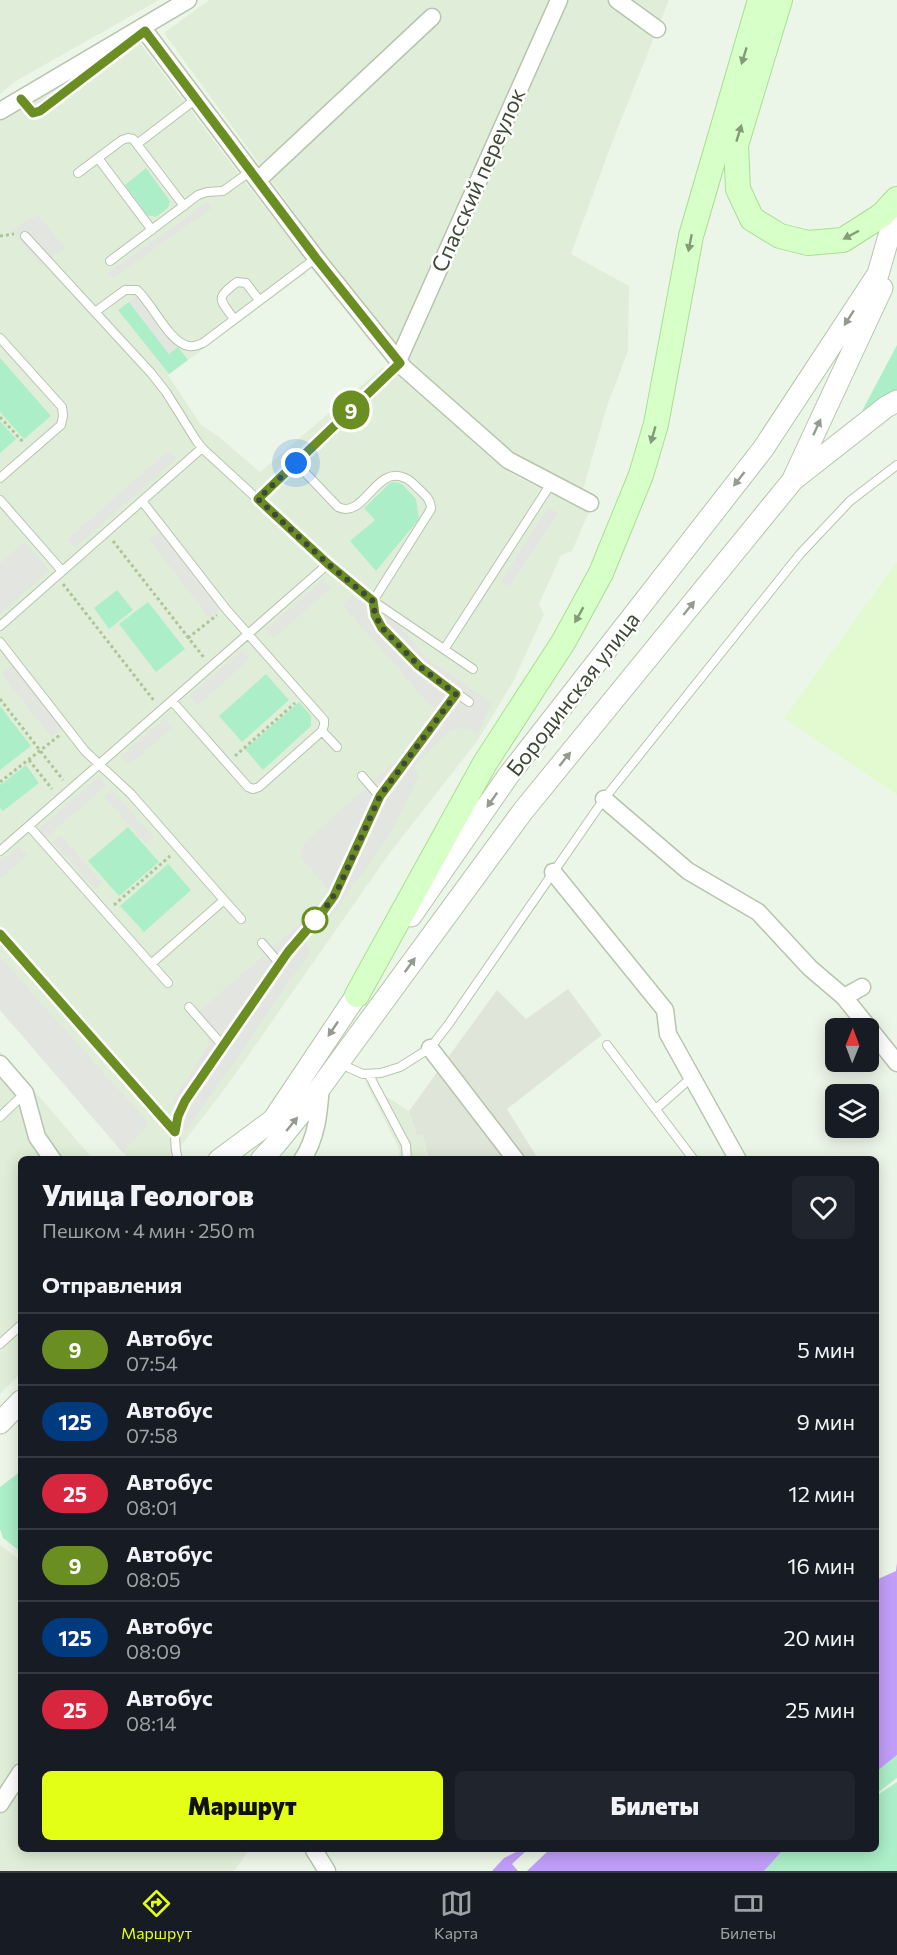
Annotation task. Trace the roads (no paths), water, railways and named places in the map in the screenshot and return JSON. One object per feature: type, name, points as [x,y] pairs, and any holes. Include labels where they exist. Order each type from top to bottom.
[{"type":"main road","points":[[357,995],[485,763],[564,641],[601,573],[618,533],[641,475],[656,424],[691,236],[760,0]]},
{"type":"main road","points":[[780,0],[736,145],[738,189],[752,219],[780,236],[808,243],[843,240],[873,221],[897,199]]},
{"type":"street","points":[[0,111],[143,29],[188,0]]},
{"type":"street","name":"Спасский переулок","points":[[399,362],[559,0]]},
{"type":"street","points":[[616,0],[657,29]]},
{"type":"street","points":[[254,176],[432,17]]},
{"type":"street","points":[[143,29],[316,258],[399,362],[508,460],[590,503]]},
{"type":"street","name":"Бородинская улица","points":[[224,1156],[273,1120],[508,776],[763,449],[878,274],[897,208]]},
{"type":"street","points":[[793,480],[897,256]]},
{"type":"street","points":[[265,1156],[321,1086],[523,811],[793,480],[886,407],[897,401]]},
{"type":"street","points":[[604,799],[688,871],[758,912],[810,968],[844,997],[897,1063]]},
{"type":"street","points":[[553,872],[665,1011],[668,1034],[736,1156]]},
{"type":"street","points":[[844,997],[862,987]]},
{"type":"street","points":[[430,1048],[513,1156]]},
{"type":"street","points":[[0,1064],[25,1093],[37,1137],[50,1156]]},
{"type":"street","points":[[304,1156],[319,1117],[321,1086]]},
{"type":"street","points":[[0,1804],[18,1777]]},
{"type":"street","points":[[315,1852],[324,1869]]},
{"type":"lane","points":[[137,144],[196,99]]},
{"type":"lane","points":[[78,173],[124,139],[133,139],[184,206]]},
{"type":"lane","points":[[98,158],[152,230]]},
{"type":"lane","points":[[110,261],[202,194],[218,192],[254,176]]},
{"type":"lane","points":[[25,236],[159,382],[202,448],[328,564],[373,601],[445,648],[472,669]]},
{"type":"lane","points":[[95,312],[124,290],[133,289],[178,341],[188,346],[202,343],[316,258]]},
{"type":"lane","points":[[234,319],[221,299],[223,292],[237,282],[246,283],[259,300]]},
{"type":"lane","points":[[0,338],[62,407],[63,411],[61,425],[0,478]]},
{"type":"lane","points":[[258,499],[399,362]]},
{"type":"lane","points":[[0,626],[202,448]]},
{"type":"lane","points":[[296,463],[338,507],[345,510],[353,509],[391,476],[400,476],[408,480],[430,501],[429,512],[373,601],[375,615],[382,628],[419,666],[469,702]]},
{"type":"lane","points":[[338,1063],[369,1075],[381,1074],[400,1067],[430,1048],[604,799],[800,554],[850,501],[897,465]]},
{"type":"lane","points":[[445,648],[552,482]]},
{"type":"lane","points":[[0,500],[60,573]]},
{"type":"lane","points":[[142,501],[226,609],[324,720],[324,725],[322,731],[256,788],[248,787],[172,701]]},
{"type":"lane","points":[[0,852],[328,564]]},
{"type":"lane","points":[[0,642],[85,751],[131,794],[241,919]]},
{"type":"lane","points":[[178,1156],[175,1132],[178,1116],[185,1101],[294,944],[334,896],[380,796],[456,694]]},
{"type":"lane","points":[[322,731],[337,747]]},
{"type":"lane","points":[[362,776],[380,796]]},
{"type":"lane","points":[[29,826],[168,983]]},
{"type":"lane","points":[[151,964],[224,900]]},
{"type":"lane","points":[[0,934],[175,1132]]},
{"type":"lane","points":[[262,943],[280,964]]},
{"type":"lane","points":[[189,1006],[223,1046]]},
{"type":"lane","points":[[607,1045],[691,1156]]},
{"type":"lane","points":[[369,1075],[406,1145],[407,1156]]},
{"type":"lane","points":[[656,1108],[692,1077]]},
{"type":"lane","points":[[0,1116],[25,1093]]},
{"type":"lane","points":[[0,1344],[18,1328]]}]
